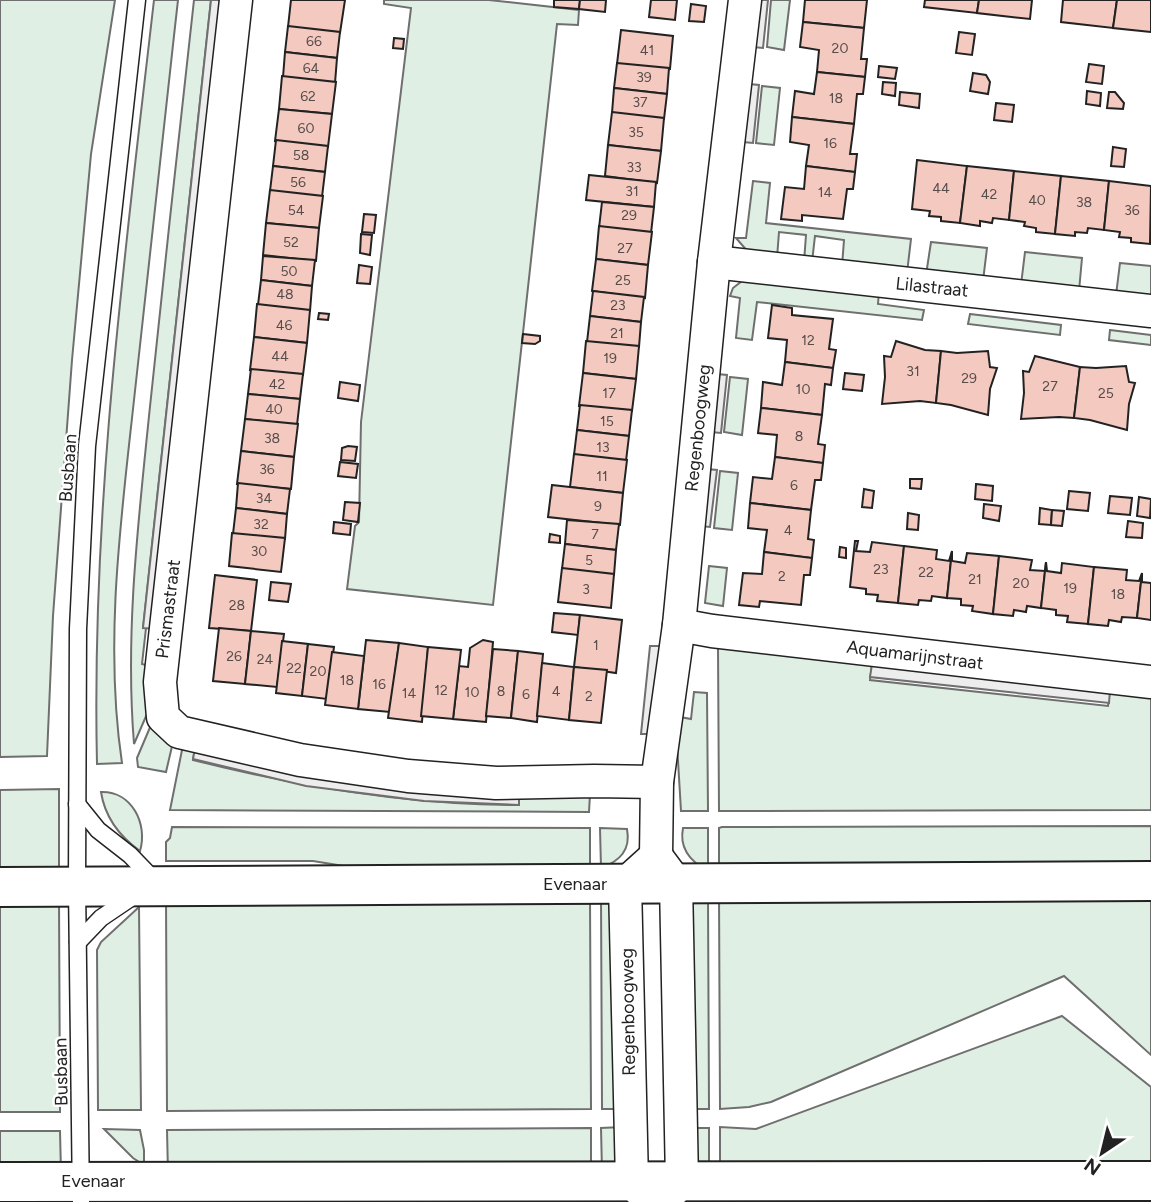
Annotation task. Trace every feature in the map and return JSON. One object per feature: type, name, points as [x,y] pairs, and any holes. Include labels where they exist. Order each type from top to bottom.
[{"type":"main road","name":"Evenaar","points":[[0,887],[625,884],[666,870],[1151,881]]},
{"type":"main road","name":"Evenaar","points":[[0,1182],[82,1191],[657,1192],[1151,1181]]},
{"type":"street","name":"Prismastraat","points":[[236,0],[160,682],[163,717],[179,732],[300,760],[408,776],[496,783],[657,782]]},
{"type":"street","name":"Regenboogweg","points":[[657,1192],[666,870],[657,782],[678,625],[714,262],[745,0]]},
{"type":"street","name":"Lilastraat","points":[[714,262],[1151,311]]},
{"type":"street","name":"Aquamarijnstraat","points":[[678,625],[1151,682]]},
{"type":"street","name":"Regenboogweg","points":[[625,884],[657,1192]]},
{"type":"lane","name":"Busbaan","points":[[82,1191],[77,886],[78,629],[87,446],[137,0]]},
{"type":"lane","points":[[77,804],[98,830],[138,863],[161,887],[130,897],[100,918],[78,942]]},
{"type":"green space","points":[[0,0],[115,0],[91,154],[72,360],[53,616],[47,756],[0,757]]},
{"type":"green space","points":[[154,0],[178,0],[116,581],[114,672],[122,763],[97,764],[99,572],[112,381]]},
{"type":"green space","points":[[194,0],[211,0],[143,628],[146,628],[142,664],[150,666],[147,714],[134,744],[131,662],[137,539]]},
{"type":"green space","points":[[384,0],[489,0],[579,10],[578,25],[557,24],[493,605],[347,589],[355,526],[359,522],[361,422],[411,8],[384,4]]},
{"type":"green space","points":[[771,0],[790,0],[784,50],[767,47]]},
{"type":"green space","points":[[762,86],[780,88],[774,145],[756,143]]},
{"type":"green space","points":[[753,181],[770,183],[766,223],[911,239],[907,273],[842,266],[844,240],[815,236],[812,262],[804,262],[806,235],[779,232],[777,258],[749,253],[736,238],[746,238]]},
{"type":"green space","points":[[931,242],[987,248],[983,281],[926,275]]},
{"type":"green space","points":[[1025,252],[1082,258],[1079,291],[1021,285]]},
{"type":"green space","points":[[1120,263],[1151,266],[1151,299],[1116,295]]},
{"type":"green space","points":[[742,281],[879,292],[878,304],[924,310],[922,320],[757,302],[752,340],[736,338],[740,298],[730,296],[733,288]]},
{"type":"green space","points":[[970,314],[1061,325],[1060,335],[968,324]]},
{"type":"green space","points":[[1110,330],[1151,335],[1151,345],[1109,340]]},
{"type":"green space","points":[[730,377],[748,379],[742,435],[724,432]]},
{"type":"green space","points":[[720,471],[738,473],[732,530],[714,528]]},
{"type":"green space","points":[[709,566],[727,568],[723,606],[705,603]]},
{"type":"green space","points":[[718,647],[872,664],[870,680],[1108,706],[1110,690],[1151,694],[1151,810],[719,811]]},
{"type":"green space","points":[[694,692],[707,693],[708,811],[681,811],[677,744],[680,717],[691,719]]},
{"type":"green space","points":[[151,725],[159,735],[173,742],[166,772],[138,767],[137,758]]},
{"type":"green space","points":[[183,745],[195,748],[193,760],[354,793],[436,802],[518,805],[519,795],[590,794],[589,812],[170,810]]},
{"type":"green space","points":[[59,789],[59,878],[0,878],[0,790]]},
{"type":"green space","points":[[101,792],[121,797],[135,811],[142,830],[140,851],[114,826]]},
{"type":"green space","points":[[1151,826],[1151,873],[719,877],[719,828],[722,827]]},
{"type":"green space","points":[[172,827],[590,828],[590,872],[393,874],[313,861],[166,861],[166,842],[170,838]]},
{"type":"green space","points":[[600,828],[627,829],[628,836],[623,854],[601,868]]},
{"type":"green space","points":[[683,828],[708,828],[708,871],[688,854],[683,842]]},
{"type":"green space","points":[[719,893],[1151,894],[1151,1055],[1064,976],[771,1102],[720,1109]]},
{"type":"green space","points":[[590,896],[591,1109],[167,1111],[166,897]]},
{"type":"green space","points":[[601,896],[610,896],[623,1109],[602,1109]]},
{"type":"green space","points":[[708,896],[709,1109],[690,1109],[690,902]]},
{"type":"green space","points":[[0,898],[59,898],[60,1112],[0,1112]]},
{"type":"green space","points":[[139,907],[141,1110],[98,1110],[97,950],[101,942]]},
{"type":"green space","points":[[1062,1016],[1151,1087],[1151,1169],[720,1170],[720,1127],[756,1129]]},
{"type":"green space","points":[[622,1127],[623,1161],[602,1171],[601,1128]]},
{"type":"green space","points":[[591,1128],[591,1173],[168,1173],[167,1130]]},
{"type":"green space","points":[[690,1128],[709,1128],[709,1170],[697,1168]]},
{"type":"green space","points":[[104,1129],[140,1130],[144,1165],[133,1158]]},
{"type":"green space","points":[[0,1131],[60,1131],[61,1173],[0,1173]]},
{"type":"shaded area","points":[[211,0],[223,0],[155,629],[143,628]]},
{"type":"shaded area","points":[[758,0],[768,0],[763,48],[753,47]]},
{"type":"shaded area","points":[[749,84],[759,85],[753,143],[743,142]]},
{"type":"shaded area","points":[[717,374],[727,375],[721,433],[711,432]]},
{"type":"shaded area","points":[[707,469],[717,470],[710,527],[700,526]]},
{"type":"shaded area","points":[[650,646],[661,646],[650,734],[641,734]]},
{"type":"shaded area","points":[[872,664],[1110,690],[1109,703],[870,677]]},
{"type":"shaded area","points":[[195,748],[519,795],[519,805],[424,801],[306,786],[193,759]]},
{"type":"building","points":[[291,0],[345,0],[340,33],[288,27]]},
{"type":"building","points":[[554,0],[580,0],[579,9],[554,7]]},
{"type":"building","points":[[580,0],[606,0],[605,12],[579,9]]},
{"type":"building","points":[[651,0],[677,0],[675,20],[649,17]]},
{"type":"building","points":[[805,0],[867,0],[864,28],[803,22]]},
{"type":"building","points":[[925,0],[979,0],[977,13],[924,7]]},
{"type":"building","points":[[979,0],[1032,0],[1030,19],[977,13]]},
{"type":"building","points":[[1063,0],[1117,0],[1113,28],[1061,22]]},
{"type":"building","points":[[1117,0],[1151,0],[1151,32],[1113,28]]},
{"type":"building","points":[[691,4],[706,6],[704,22],[689,21]]},
{"type":"building","points":[[803,22],[864,28],[861,59],[867,59],[865,77],[817,72],[819,50],[800,47]]},
{"type":"building","points":[[288,26],[340,32],[337,58],[285,52]]},
{"type":"building","points":[[621,30],[673,36],[670,69],[617,64]]},
{"type":"building","points":[[959,32],[975,34],[972,55],[956,53]]},
{"type":"building","points":[[394,38],[404,39],[403,49],[393,48]]},
{"type":"building","points":[[285,52],[337,58],[335,83],[283,77]]},
{"type":"building","points":[[617,63],[669,68],[667,94],[614,88]]},
{"type":"building","points":[[1089,64],[1104,66],[1102,84],[1086,82]]},
{"type":"building","points":[[879,66],[897,68],[895,79],[878,77]]},
{"type":"building","points":[[817,72],[865,77],[863,94],[857,94],[854,124],[792,117],[795,91],[814,94]]},
{"type":"building","points":[[973,73],[986,75],[990,82],[988,94],[970,91]]},
{"type":"building","points":[[282,76],[336,82],[332,114],[279,109]]},
{"type":"building","points":[[883,82],[896,83],[895,96],[882,94]]},
{"type":"building","points":[[614,88],[667,94],[664,119],[612,113]]},
{"type":"building","points":[[1087,91],[1101,93],[1100,106],[1086,104]]},
{"type":"building","points":[[900,92],[920,94],[919,108],[899,105]]},
{"type":"building","points":[[1109,92],[1115,92],[1124,103],[1123,109],[1107,108]]},
{"type":"building","points":[[996,103],[1014,105],[1012,122],[994,120]]},
{"type":"building","points":[[279,109],[332,114],[328,147],[275,141]]},
{"type":"building","points":[[612,112],[664,118],[661,151],[608,145]]},
{"type":"building","points":[[792,117],[854,124],[850,154],[857,154],[855,172],[806,166],[809,145],[790,142]]},
{"type":"building","points":[[276,140],[328,146],[325,172],[273,166]]},
{"type":"building","points":[[608,145],[661,151],[657,183],[605,176]]},
{"type":"building","points":[[1113,147],[1126,149],[1124,167],[1111,166]]},
{"type":"building","points":[[917,160],[967,166],[960,223],[941,221],[941,217],[929,216],[930,211],[912,209]]},
{"type":"building","points":[[273,166],[325,172],[322,197],[270,191]]},
{"type":"building","points":[[806,166],[855,172],[853,189],[847,189],[843,219],[802,215],[802,221],[781,219],[785,187],[804,189]]},
{"type":"building","points":[[967,166],[1014,171],[1009,220],[993,218],[992,223],[980,221],[980,226],[960,223]]},
{"type":"building","points":[[1014,171],[1061,176],[1055,234],[1036,232],[1036,228],[1024,226],[1025,222],[1009,220]]},
{"type":"building","points":[[589,175],[656,182],[654,207],[586,200]]},
{"type":"building","points":[[1061,176],[1109,181],[1104,230],[1088,228],[1087,233],[1075,232],[1075,236],[1055,234]]},
{"type":"building","points":[[1109,181],[1151,186],[1150,244],[1131,242],[1131,238],[1119,237],[1120,232],[1104,230]]},
{"type":"building","points":[[270,190],[323,196],[319,228],[266,223]]},
{"type":"building","points":[[602,202],[654,207],[651,233],[599,228]]},
{"type":"building","points":[[364,214],[376,215],[374,233],[362,232]]},
{"type":"building","points":[[266,223],[319,228],[316,261],[263,255]]},
{"type":"building","points":[[599,226],[652,232],[648,265],[596,259]]},
{"type":"building","points":[[361,234],[372,235],[370,255],[360,253]]},
{"type":"building","points":[[263,256],[315,260],[312,286],[261,280]]},
{"type":"building","points":[[596,259],[648,265],[645,298],[592,291]]},
{"type":"building","points":[[359,265],[372,267],[370,284],[357,283]]},
{"type":"building","points":[[261,280],[312,286],[310,311],[258,305]]},
{"type":"building","points":[[593,291],[644,297],[641,322],[590,316]]},
{"type":"building","points":[[257,304],[310,310],[307,343],[254,337]]},
{"type":"building","points":[[772,305],[792,308],[792,315],[833,319],[829,349],[836,350],[833,368],[785,362],[787,340],[768,338]]},
{"type":"building","points":[[319,313],[329,314],[328,320],[318,319]]},
{"type":"building","points":[[590,316],[641,322],[639,347],[587,342]]},
{"type":"building","points":[[523,334],[540,336],[540,341],[535,344],[522,343]]},
{"type":"building","points":[[254,337],[307,343],[303,375],[250,370]]},
{"type":"building","points":[[586,341],[639,346],[636,379],[583,373]]},
{"type":"building","points":[[896,341],[925,350],[941,351],[936,403],[920,401],[882,404],[884,356],[891,357]]},
{"type":"building","points":[[941,351],[988,351],[990,367],[997,368],[990,389],[988,415],[936,403]]},
{"type":"building","points":[[1035,356],[1080,367],[1074,418],[1021,419],[1023,371],[1029,372]]},
{"type":"building","points":[[785,362],[833,368],[831,385],[825,384],[822,415],[761,408],[763,382],[782,385]]},
{"type":"building","points":[[1126,366],[1129,382],[1135,383],[1129,404],[1127,430],[1074,418],[1080,367]]},
{"type":"building","points":[[251,369],[303,374],[300,399],[248,394]]},
{"type":"building","points":[[583,373],[636,379],[632,411],[579,406]]},
{"type":"building","points":[[845,373],[864,375],[862,391],[843,389]]},
{"type":"building","points":[[340,382],[360,385],[358,401],[338,398]]},
{"type":"building","points":[[248,394],[300,399],[297,425],[245,419]]},
{"type":"building","points":[[580,405],[632,410],[629,436],[577,430]]},
{"type":"building","points":[[761,408],[822,415],[818,444],[825,445],[823,463],[775,457],[777,435],[758,433]]},
{"type":"building","points":[[245,419],[298,424],[294,457],[241,451]]},
{"type":"building","points":[[577,430],[629,436],[626,461],[574,455]]},
{"type":"building","points":[[357,447],[355,461],[341,460],[342,448]]},
{"type":"building","points":[[241,451],[294,457],[291,489],[237,484]]},
{"type":"building","points":[[574,454],[627,460],[623,493],[570,487]]},
{"type":"building","points":[[775,457],[823,463],[821,480],[815,480],[811,510],[750,503],[753,477],[772,479]]},
{"type":"building","points":[[340,462],[358,464],[356,478],[338,476]]},
{"type":"building","points":[[910,479],[922,479],[921,489],[910,488]]},
{"type":"building","points":[[238,483],[290,489],[287,514],[236,508]]},
{"type":"building","points":[[976,484],[993,486],[992,501],[975,499]]},
{"type":"building","points":[[552,485],[623,493],[620,525],[548,517]]},
{"type":"building","points":[[864,489],[874,491],[872,508],[862,507]]},
{"type":"building","points":[[1069,491],[1090,493],[1088,511],[1067,509]]},
{"type":"building","points":[[1110,496],[1132,498],[1130,515],[1108,513]]},
{"type":"building","points":[[1139,497],[1151,499],[1150,518],[1137,516]]},
{"type":"building","points":[[345,502],[360,503],[358,522],[343,520]]},
{"type":"building","points":[[750,503],[811,510],[808,539],[814,540],[812,558],[764,552],[767,530],[748,528]]},
{"type":"building","points":[[984,504],[1001,506],[999,521],[983,518]]},
{"type":"building","points":[[236,508],[287,514],[285,539],[233,534]]},
{"type":"building","points":[[1040,508],[1052,510],[1051,525],[1039,524]]},
{"type":"building","points":[[1052,510],[1064,511],[1062,526],[1051,525]]},
{"type":"building","points":[[908,513],[919,515],[918,530],[907,529]]},
{"type":"building","points":[[567,520],[619,524],[616,550],[565,544]]},
{"type":"building","points":[[1128,521],[1143,523],[1142,538],[1126,537]]},
{"type":"building","points":[[334,522],[351,524],[350,535],[333,533]]},
{"type":"building","points":[[232,533],[285,538],[281,572],[229,566]]},
{"type":"building","points":[[550,534],[560,536],[560,543],[549,542]]},
{"type":"building","points":[[855,541],[858,541],[856,551],[870,552],[872,542],[904,546],[898,603],[877,601],[878,595],[866,594],[866,589],[850,587]]},
{"type":"building","points":[[565,544],[616,550],[614,575],[562,569]]},
{"type":"building","points":[[904,546],[937,550],[936,559],[949,561],[952,551],[947,598],[932,596],[931,601],[919,600],[918,605],[898,603]]},
{"type":"building","points":[[840,547],[846,548],[846,558],[839,557]]},
{"type":"building","points":[[952,551],[952,561],[965,563],[967,553],[999,556],[993,614],[972,611],[973,606],[961,605],[961,599],[947,598]]},
{"type":"building","points":[[764,552],[812,558],[810,575],[804,575],[801,605],[760,601],[759,607],[739,605],[743,573],[762,574]]},
{"type":"building","points":[[999,556],[1032,560],[1030,570],[1045,571],[1046,562],[1041,608],[1027,606],[1026,612],[1014,610],[1013,616],[993,614]]},
{"type":"building","points":[[1046,562],[1047,571],[1061,573],[1062,563],[1094,567],[1088,624],[1067,622],[1068,616],[1056,615],[1056,610],[1041,608]]},
{"type":"building","points":[[1094,567],[1127,570],[1126,580],[1139,581],[1142,573],[1137,618],[1122,617],[1121,622],[1109,620],[1108,626],[1088,624]]},
{"type":"building","points":[[562,568],[614,574],[611,608],[558,602]]},
{"type":"building","points":[[1142,573],[1142,582],[1151,583],[1151,620],[1137,618]]},
{"type":"building","points":[[215,575],[257,580],[251,631],[209,628]]},
{"type":"building","points":[[271,582],[291,584],[288,602],[269,600]]},
{"type":"building","points":[[554,613],[580,615],[578,635],[552,632]]},
{"type":"building","points":[[580,615],[622,620],[616,673],[574,667]]},
{"type":"building","points":[[219,628],[251,631],[245,684],[213,681]]},
{"type":"building","points":[[251,631],[284,634],[277,687],[245,684]]},
{"type":"building","points":[[366,640],[399,643],[390,712],[358,709]]},
{"type":"building","points":[[483,640],[493,642],[486,722],[453,719],[459,666],[468,667],[470,648]]},
{"type":"building","points":[[282,641],[308,644],[302,696],[276,693]]},
{"type":"building","points":[[399,643],[428,647],[422,722],[388,718]]},
{"type":"building","points":[[308,644],[334,647],[327,699],[302,696]]},
{"type":"building","points":[[428,647],[461,650],[453,719],[421,716]]},
{"type":"building","points":[[493,649],[518,651],[511,718],[486,716]]},
{"type":"building","points":[[518,651],[543,654],[537,722],[511,718]]},
{"type":"building","points":[[332,652],[364,656],[358,709],[325,705]]},
{"type":"building","points":[[542,663],[574,667],[569,720],[537,716]]},
{"type":"building","points":[[574,667],[607,670],[601,723],[569,720]]}]
